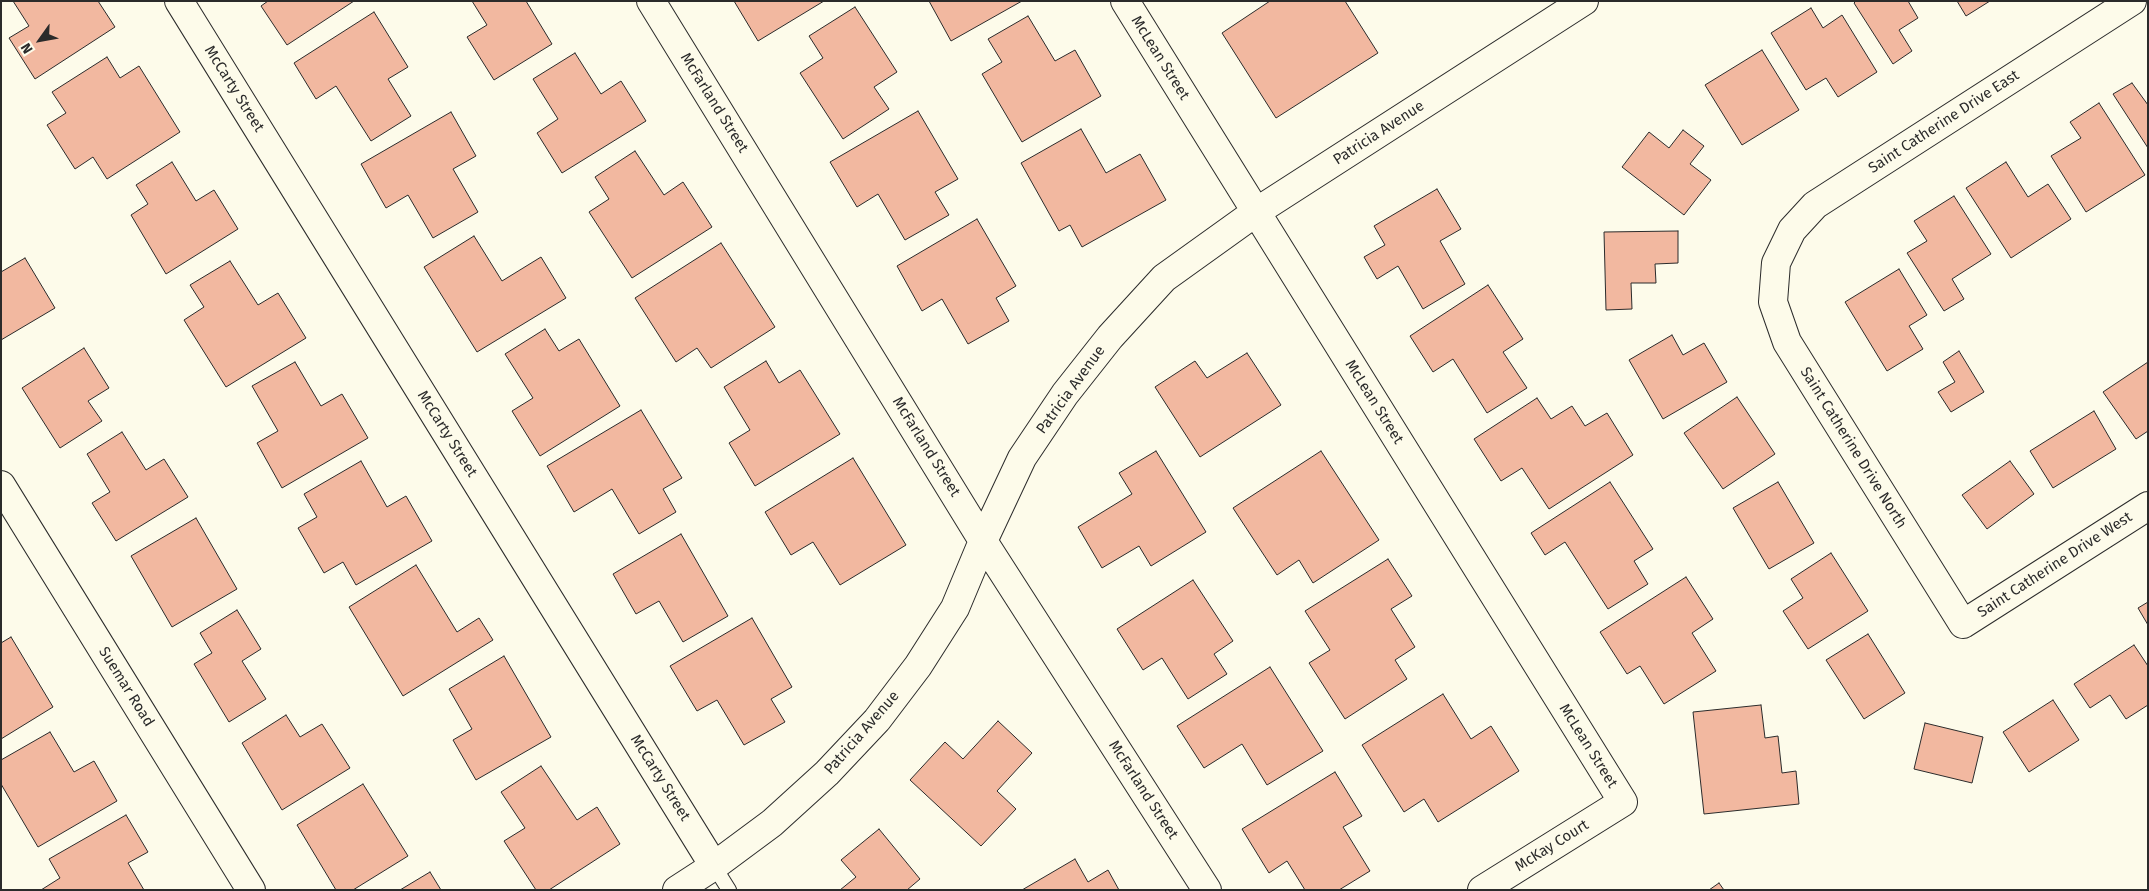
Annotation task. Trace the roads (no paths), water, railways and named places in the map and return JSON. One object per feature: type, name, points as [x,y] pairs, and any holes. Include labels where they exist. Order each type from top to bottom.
[{"type":"street","name":"McCarty Street","points":[[179,1],[714,866]]},
{"type":"street","name":"McFarland Street","points":[[651,1],[983,540],[1207,890]]},
{"type":"street","name":"McLean Street","points":[[1126,1],[1622,802]]},
{"type":"street","name":"Patricia Avenue","points":[[677,890],[714,866],[772,823],[827,774],[877,720],[918,666],[955,608],[983,540],[1022,458],[1065,394],[1110,337],[1164,278],[1256,212],[1584,1]]},
{"type":"street","name":"Saint Catherine Drive East","points":[[1776,262],[1792,230],[1815,205],[2132,1]]},
{"type":"street","name":"Saint Catherine Drive North","points":[[1776,262],[1774,302],[1787,342],[1963,624]]},
{"type":"street","name":"Suemar Road","points":[[1,485],[251,890]]},
{"type":"street","name":"Saint Catherine Drive West","points":[[1963,624],[2148,506]]},
{"type":"street","name":"McKay Court","points":[[1482,890],[1622,802]]},
{"type":"lane","points":[[714,866],[729,890]]}]
